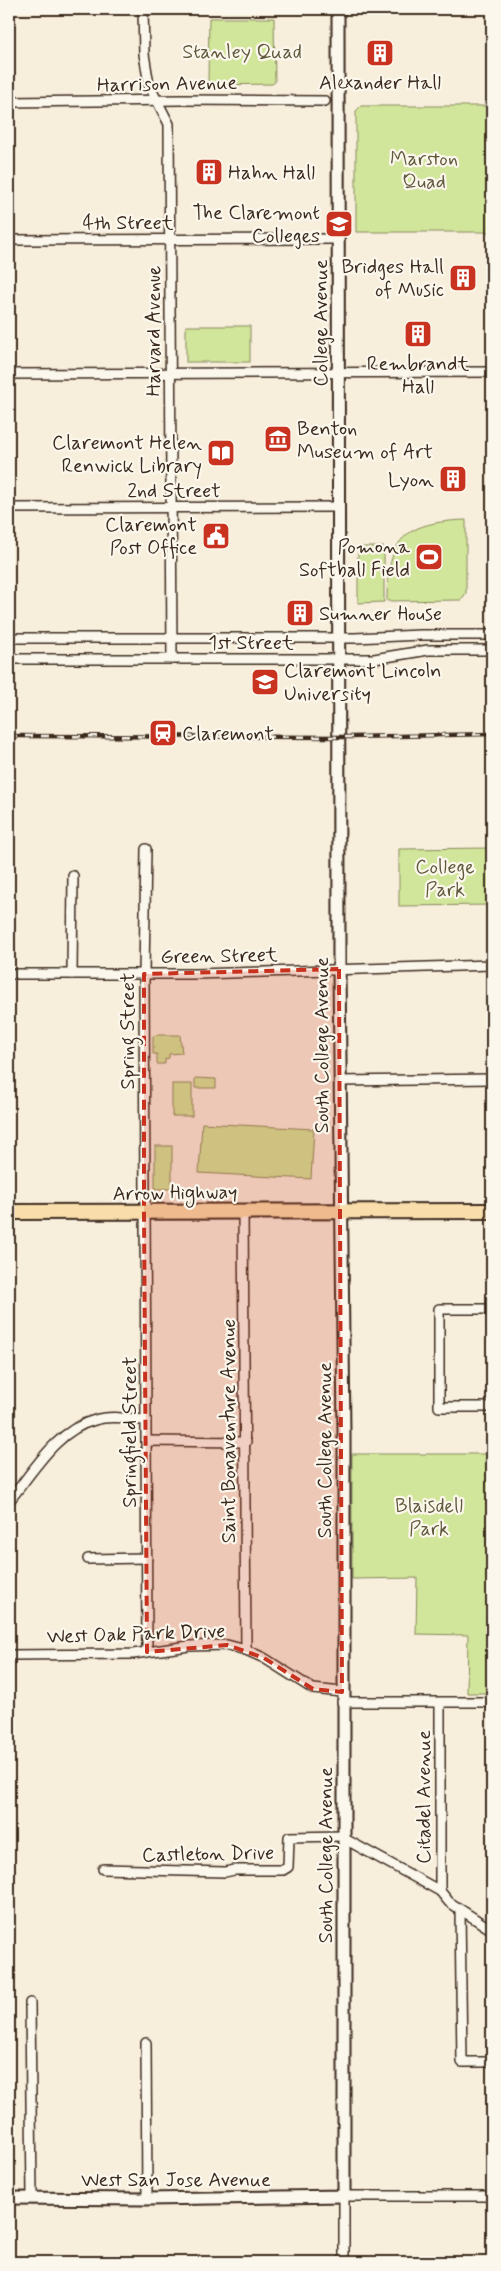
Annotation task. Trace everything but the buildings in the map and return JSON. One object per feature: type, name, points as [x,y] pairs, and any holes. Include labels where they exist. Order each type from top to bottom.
[{"type":"main road","name":"Arrow Highway","points":[[9,1212],[492,1211]]},
{"type":"street","name":"Harvard Avenue","points":[[143,9],[144,63],[149,85],[169,124],[172,659]]},
{"type":"street","name":"College Avenue","points":[[338,9],[339,637]]},
{"type":"street","name":"Harrison Avenue","points":[[9,102],[157,100],[325,101]]},
{"type":"street","name":"4th Street","points":[[9,240],[338,239]]},
{"type":"street","points":[[9,374],[492,372]]},
{"type":"street","name":"2nd Street","points":[[9,508],[338,507]]},
{"type":"street","name":"1st Street","points":[[9,638],[492,635]]},
{"type":"street","name":"South College Avenue","points":[[339,637],[339,969],[344,1434],[342,1697],[344,2262]]},
{"type":"street","name":"1st Street","points":[[9,660],[374,659],[428,650],[492,650]]},
{"type":"street","name":"Spring Street","points":[[144,1213],[146,849]]},
{"type":"street","points":[[72,974],[73,876]]},
{"type":"street","name":"Green Street","points":[[9,974],[144,974],[492,964]]},
{"type":"street","points":[[340,1081],[492,1079]]},
{"type":"street","name":"Saint Bonaventure Avenue","points":[[244,1212],[246,1650]]},
{"type":"street","name":"Springfield Street","points":[[144,1213],[148,1652]]},
{"type":"street","points":[[492,1309],[439,1309],[439,1407],[492,1407]]},
{"type":"street","points":[[9,1501],[57,1442],[69,1431],[97,1419],[146,1420]]},
{"type":"street","points":[[146,1441],[246,1442]]},
{"type":"street","points":[[88,1558],[147,1558]]},
{"type":"street","name":"West Oak Park Drive","points":[[9,1655],[133,1654],[189,1646],[227,1645],[246,1650],[313,1689],[342,1697],[440,1703],[492,1702]]},
{"type":"street","name":"Citadel Avenue","points":[[440,1703],[440,1891]]},
{"type":"street","name":"Castleton Drive","points":[[103,1869],[225,1872],[234,1870],[283,1870],[288,1867],[289,1837],[343,1838]]},
{"type":"street","points":[[343,1838],[440,1891],[449,1902],[492,1930]]},
{"type":"street","points":[[460,1910],[462,2062],[492,2062]]},
{"type":"street","points":[[30,2003],[32,2198]]},
{"type":"street","points":[[146,2043],[147,2199]]},
{"type":"street","points":[[344,2196],[492,2196]]},
{"type":"street","name":"West San Jose Avenue","points":[[9,2198],[147,2199],[344,2196]]},
{"type":"highlighted area","points":[[339,969],[342,1692],[313,1689],[264,1658],[227,1645],[147,1652],[144,1213],[144,974]]},
{"type":"green space","name":"Stanley Quad","points":[[209,18],[274,18],[275,82],[272,84],[211,85],[208,82]]},
{"type":"green space","name":"Marston Quad","points":[[361,106],[492,106],[492,232],[356,232],[356,111]]},
{"type":"green space","points":[[186,326],[250,326],[250,362],[186,362]]},
{"type":"green space","name":"Pomona Softball Field","points":[[466,520],[466,593],[461,600],[387,601],[391,562],[403,538],[414,530],[428,525]]},
{"type":"green space","points":[[358,547],[384,547],[384,602],[358,603]]},
{"type":"green space","name":"College Park","points":[[492,848],[492,905],[399,906],[399,849]]},
{"type":"green space","points":[[180,1035],[182,1053],[169,1054],[169,1058],[165,1059],[165,1064],[157,1064],[157,1054],[153,1054],[153,1036]]},
{"type":"green space","points":[[195,1078],[216,1079],[216,1088],[195,1088]]},
{"type":"green space","points":[[172,1084],[192,1084],[192,1116],[172,1116]]},
{"type":"green space","points":[[202,1123],[314,1129],[311,1179],[199,1173]]},
{"type":"green space","points":[[155,1146],[172,1146],[172,1189],[155,1189]]},
{"type":"green space","name":"Blaisdell Park","points":[[352,1454],[492,1454],[492,1693],[467,1693],[468,1635],[416,1634],[417,1578],[352,1579]]},
{"type":"railway","points":[[9,736],[351,737],[492,734]]},
{"type":"place","name":"Alexander Hall","points":[[380,53]]},
{"type":"place","name":"Hahn Hall","points":[[209,172]]},
{"type":"place","name":"The Claremont Colleges","points":[[339,224]]},
{"type":"place","name":"Bridges Hall of Music","points":[[463,278]]},
{"type":"place","name":"Rembrandt Hall","points":[[418,334]]},
{"type":"place","name":"Benton Museum of Art","points":[[278,439]]},
{"type":"place","name":"Claremont Helen Renwick Library","points":[[221,453]]},
{"type":"place","name":"Lyon","points":[[453,479]]},
{"type":"place","name":"Claremont Post Office","points":[[216,536]]},
{"type":"place","name":"Pomona Softball Field","points":[[429,557]]},
{"type":"place","name":"Sumner House","points":[[300,613]]},
{"type":"place","name":"Claremont Lincoln University","points":[[265,682]]},
{"type":"place","name":"Claremont","points":[[163,733]]}]
